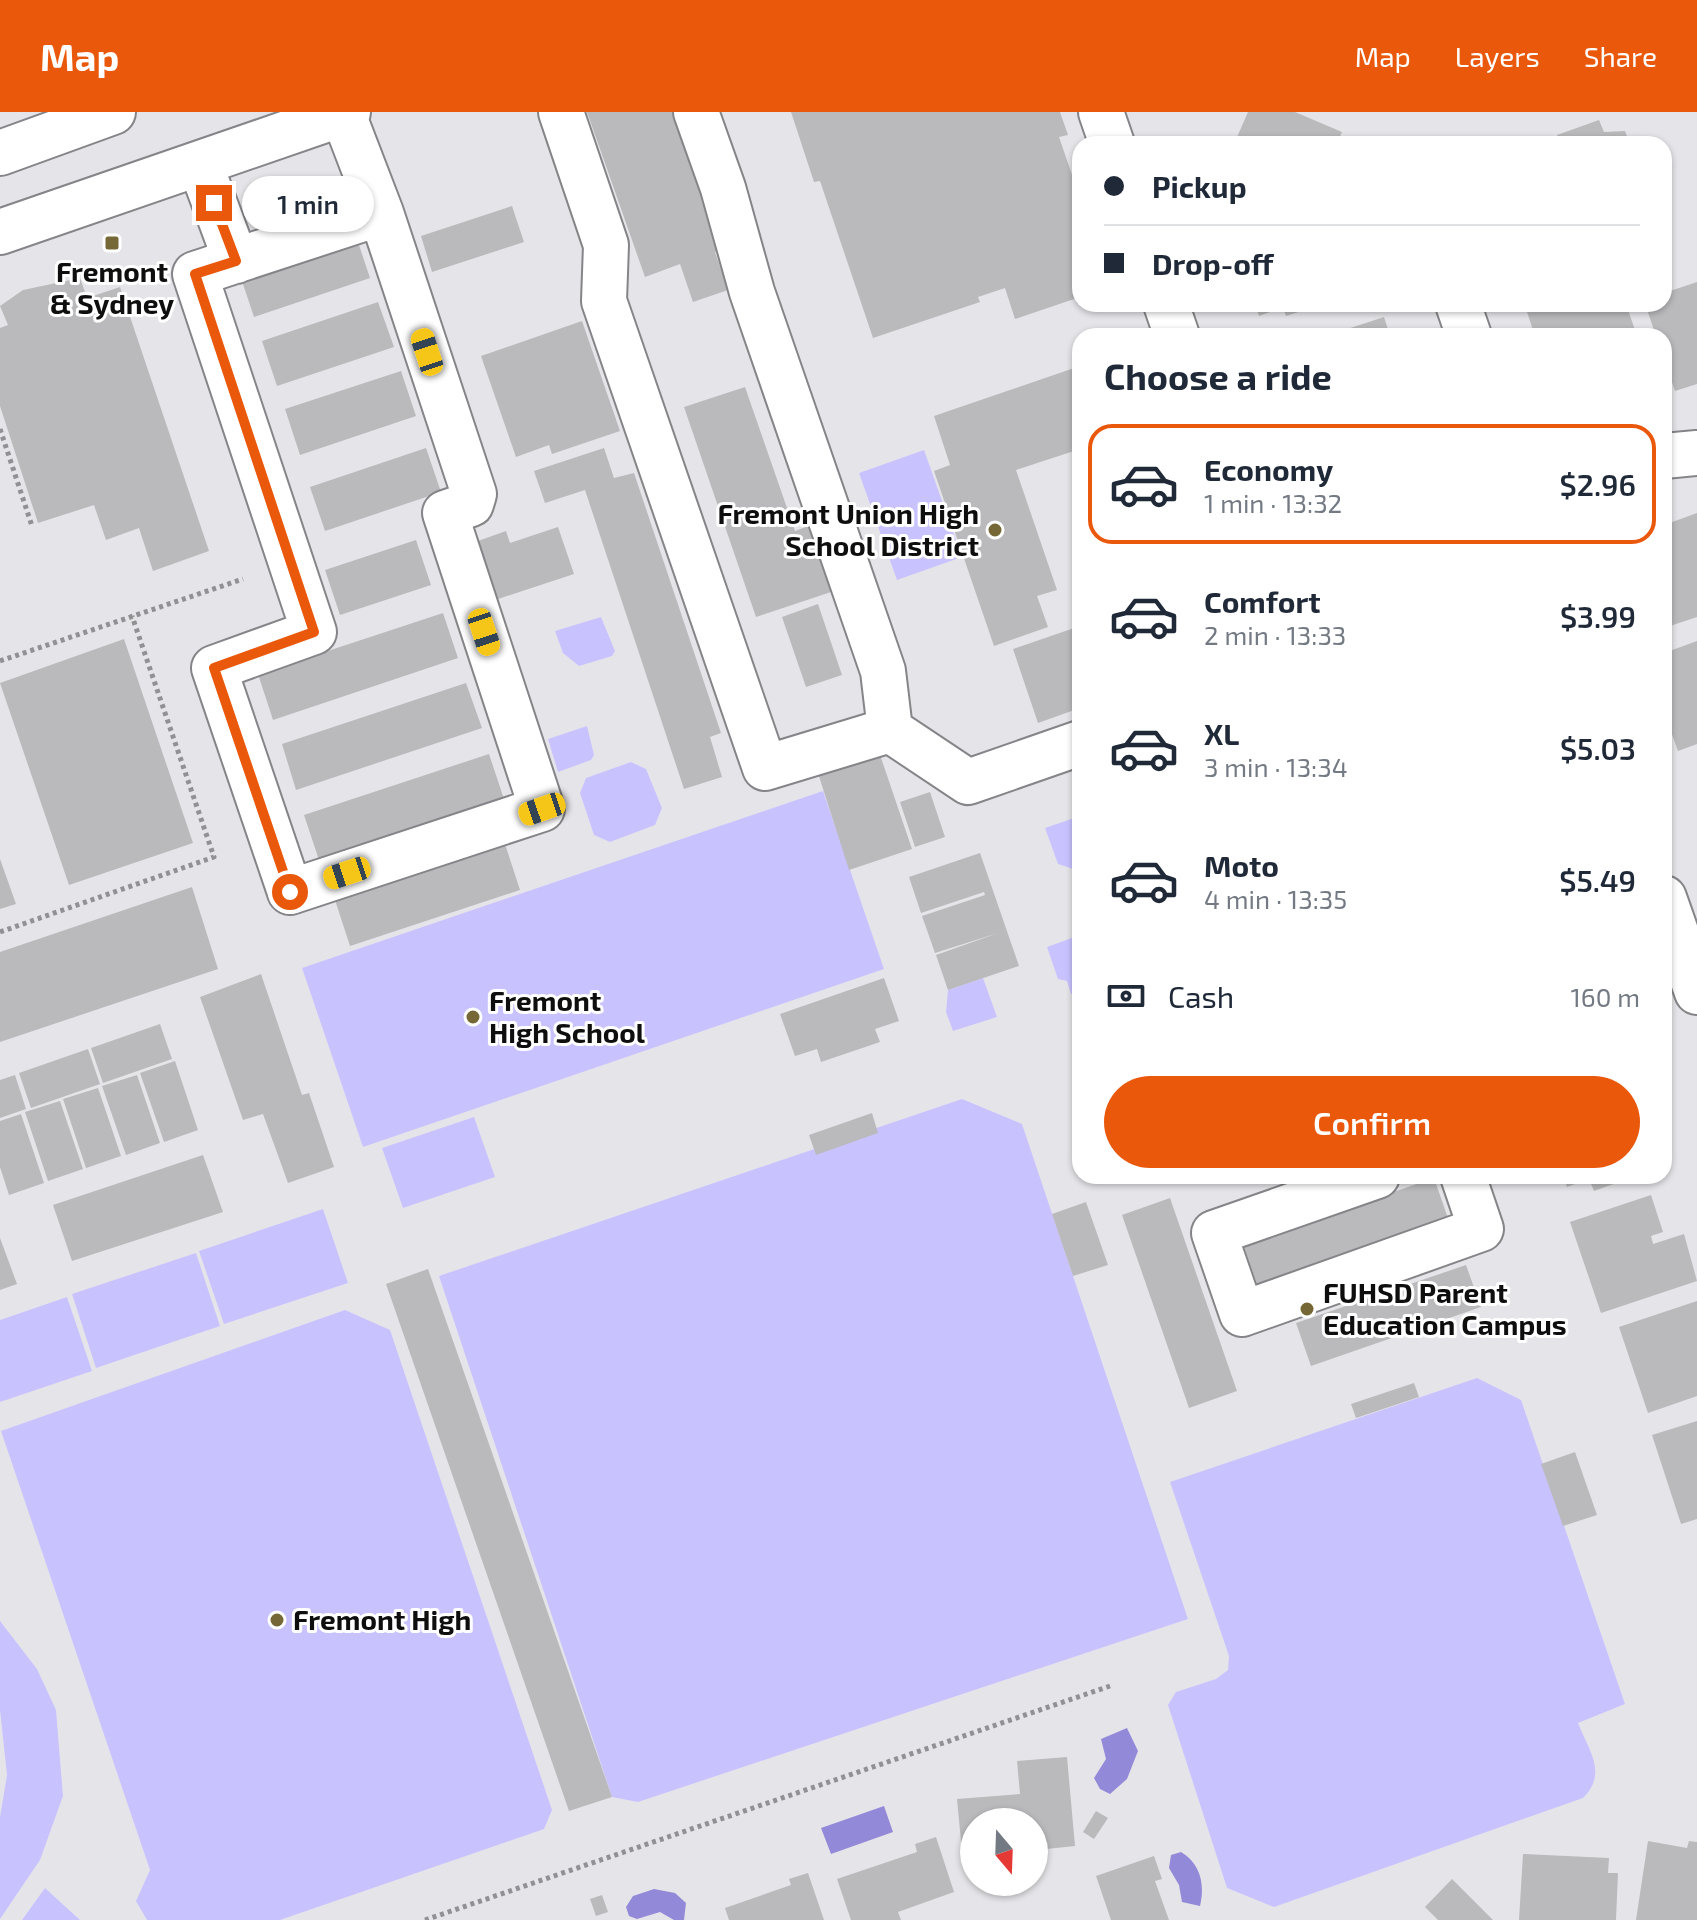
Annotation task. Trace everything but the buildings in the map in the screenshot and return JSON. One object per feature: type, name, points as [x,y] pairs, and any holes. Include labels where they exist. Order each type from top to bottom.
[{"type":"main road","points":[[0,153],[113,112]]},
{"type":"main road","points":[[561,112],[606,245],[604,301],[765,768],[890,730]]},
{"type":"main road","points":[[696,112],[723,188],[752,292],[883,671],[890,730],[968,782],[1072,746]]},
{"type":"main road","points":[[1101,112],[1109,136]]},
{"type":"main road","points":[[2,226],[200,164],[346,113],[381,213],[474,494],[471,504],[445,513],[542,809],[290,892],[214,668],[314,632],[195,274],[381,213]]},
{"type":"main road","points":[[200,164],[236,261]]},
{"type":"main road","points":[[1672,455],[1697,453]]},
{"type":"main road","points":[[1672,913],[1690,947],[1697,992]]},
{"type":"main road","points":[[1354,1184],[1214,1233],[1242,1314],[1481,1229],[1466,1184]]},
{"type":"path","points":[[0,429],[32,526]]},
{"type":"path","points":[[0,661],[243,579]]},
{"type":"path","points":[[0,932],[214,857],[132,616]]},
{"type":"path","points":[[425,1920],[1110,1686]]},
{"type":"shaded area","points":[[924,450],[962,557],[897,580],[859,473]]},
{"type":"shaded area","points":[[601,617],[615,651],[612,656],[579,666],[563,653],[555,631]]},
{"type":"shaded area","points":[[587,726],[594,755],[591,760],[558,772],[548,739]]},
{"type":"shaded area","points":[[631,762],[646,769],[662,808],[655,825],[610,842],[594,835],[580,793],[586,778]]},
{"type":"shaded area","points":[[823,791],[884,969],[363,1147],[302,968]]},
{"type":"shaded area","points":[[1072,819],[1072,869],[1058,864],[1045,828]]},
{"type":"shaded area","points":[[1072,938],[1072,994],[1067,981],[1058,979],[1047,947]]},
{"type":"shaded area","points":[[983,978],[997,1017],[953,1031],[946,1012],[948,990]]},
{"type":"shaded area","points":[[962,1099],[1022,1124],[1188,1619],[638,1802],[612,1797],[439,1276]]},
{"type":"shaded area","points":[[474,1117],[495,1177],[403,1208],[382,1148]]},
{"type":"shaded area","points":[[323,1209],[348,1283],[224,1324],[199,1251]]},
{"type":"shaded area","points":[[196,1253],[220,1326],[96,1368],[72,1294]]},
{"type":"shaded area","points":[[67,1297],[92,1371],[0,1402],[0,1320]]},
{"type":"shaded area","name":"Fremont High","points":[[345,1310],[390,1330],[552,1810],[544,1829],[280,1920],[147,1920],[136,1901],[150,1870],[1,1431]]},
{"type":"shaded area","points":[[1477,1378],[1521,1400],[1625,1704],[1578,1723],[1594,1762],[1594,1780],[1590,1789],[1583,1798],[1274,1907],[1227,1888],[1168,1705],[1176,1692],[1216,1679],[1228,1670],[1229,1656],[1170,1482]]},
{"type":"shaded area","points":[[0,1621],[37,1669],[56,1710],[63,1796],[40,1860],[0,1919],[0,1817],[7,1775],[0,1710]]},
{"type":"shaded area","points":[[1127,1728],[1138,1751],[1127,1779],[1110,1794],[1100,1789],[1094,1778],[1106,1759],[1101,1739]]},
{"type":"shaded area","points":[[884,1806],[893,1832],[831,1854],[821,1828]]},
{"type":"shaded area","points":[[1181,1852],[1193,1863],[1200,1876],[1200,1906],[1182,1902],[1179,1885],[1169,1868],[1171,1855]]},
{"type":"shaded area","points":[[45,1888],[80,1920],[22,1920]]},
{"type":"shaded area","points":[[654,1889],[675,1893],[686,1903],[684,1920],[674,1920],[660,1912],[637,1919],[629,1916],[626,1907],[633,1896]]},
{"type":"place","name":"Fremont & Sydney","points":[[112,243]]},
{"type":"place","name":"Fremont Union High School District","points":[[995,530]]},
{"type":"place","name":"Fremont High School","points":[[473,1017]]},
{"type":"place","name":"FUHSD Parent Education Campus","points":[[1307,1309]]},
{"type":"place","name":"Fremont High","points":[[277,1620]]},
{"type":"route","points":[[214,203],[236,261],[195,274],[314,632],[214,668],[290,892]]}]
